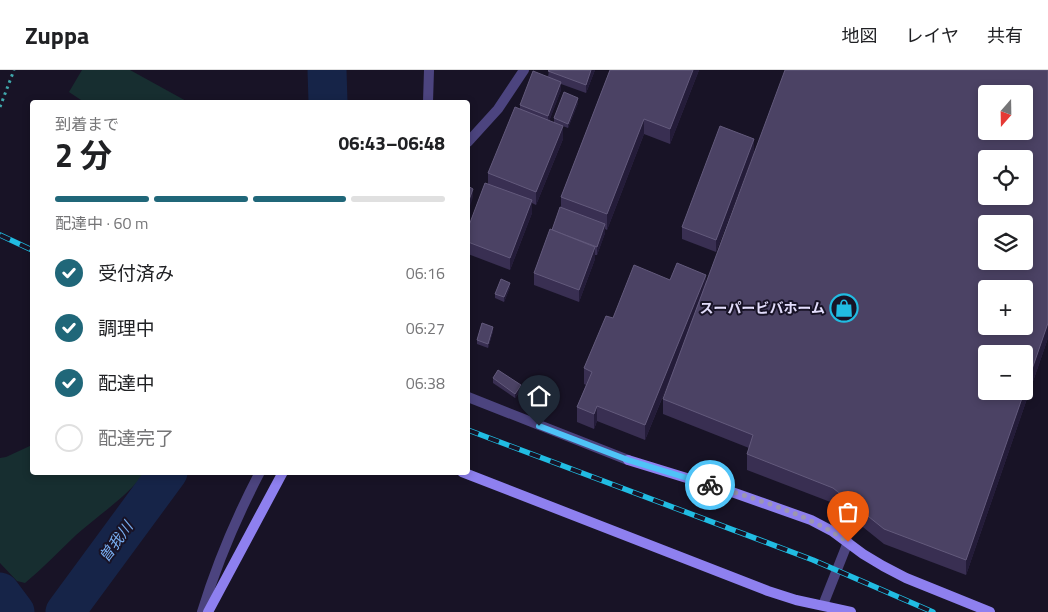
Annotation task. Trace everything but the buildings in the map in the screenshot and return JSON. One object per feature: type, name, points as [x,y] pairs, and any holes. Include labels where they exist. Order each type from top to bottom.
[{"type":"street","points":[[428,100],[429,70]]},
{"type":"street","points":[[470,140],[498,109],[524,70]]},
{"type":"street","points":[[470,398],[628,460],[729,491],[811,520],[832,531],[863,554],[898,574],[990,612]]},
{"type":"street","points":[[202,612],[235,521],[258,475]]},
{"type":"street","points":[[208,612],[282,475]]},
{"type":"street","points":[[470,475],[768,591],[796,600],[851,612]]},
{"type":"street","points":[[823,606],[848,542]]},
{"type":"path","points":[[0,107],[14,70]]},
{"type":"green space","points":[[82,70],[130,70],[184,100],[81,100],[69,92]]},
{"type":"green space","points":[[30,446],[30,475],[143,475],[121,498],[76,535],[25,583],[17,581],[0,563],[0,458]]},
{"type":"waterway","name":"曽我川","points":[[327,70],[328,100]]},
{"type":"waterway","name":"曽我川","points":[[65,612],[166,475]]},
{"type":"waterway","points":[[0,592],[15,612]]},
{"type":"railway","points":[[0,235],[30,249]]},
{"type":"railway","points":[[470,431],[813,560],[933,612]]},
{"type":"way so far","points":[[710,485],[811,520],[848,542]]},
{"type":"place","name":"スーパービバホーム","points":[[844,308]]},
{"type":"route","points":[[539,426],[628,460],[710,485]]}]
